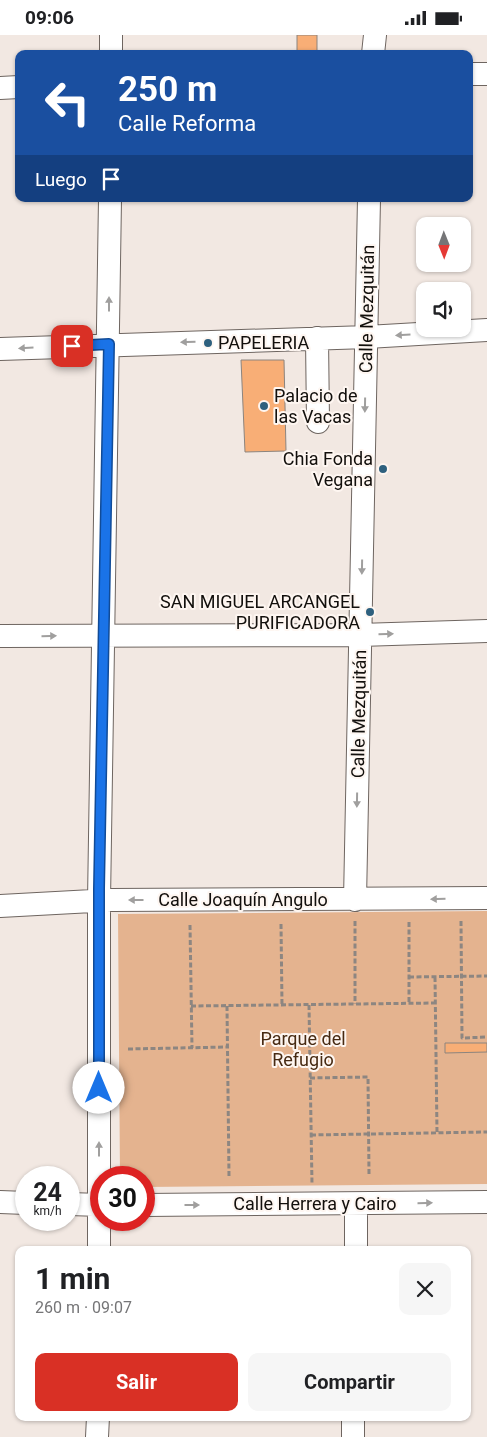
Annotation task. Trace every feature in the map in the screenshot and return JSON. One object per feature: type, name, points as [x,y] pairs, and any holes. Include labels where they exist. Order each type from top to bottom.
[{"type":"street","points":[[111,35],[111,50]]},
{"type":"street","points":[[373,50],[374,35]]},
{"type":"street","points":[[473,74],[487,74]]},
{"type":"street","points":[[0,87],[15,87]]},
{"type":"street","points":[[100,1166],[99,901],[105,635],[110,202]]},
{"type":"street","name":"Calle Mezquitán","points":[[355,900],[370,202]]},
{"type":"street","points":[[0,349],[367,337],[487,330]]},
{"type":"street","points":[[317,338],[318,423]]},
{"type":"street","points":[[0,637],[360,635],[487,631]]},
{"type":"street","name":"Calle Joaquín Angulo","points":[[0,906],[99,901],[487,898]]},
{"type":"street","points":[[0,1202],[15,1203]]},
{"type":"street","name":"Calle Herrera y Cairo","points":[[155,1205],[487,1202]]},
{"type":"street","points":[[356,1204],[356,1246]]},
{"type":"street","points":[[99,1231],[99,1246]]},
{"type":"street","points":[[98,1421],[98,1437]]},
{"type":"street","points":[[353,1421],[353,1437]]},
{"type":"path","points":[[355,900],[356,1004]]},
{"type":"path","points":[[461,921],[462,1038],[487,1037]]},
{"type":"path","points":[[409,922],[409,1003]]},
{"type":"path","points":[[281,924],[282,1005]]},
{"type":"path","points":[[190,925],[192,1048]]},
{"type":"path","points":[[409,977],[487,976]]},
{"type":"path","points":[[435,977],[437,1133]]},
{"type":"path","points":[[191,1006],[435,1003]]},
{"type":"path","points":[[309,1005],[312,1204]]},
{"type":"path","points":[[227,1006],[229,1176]]},
{"type":"path","points":[[128,1049],[228,1047]]},
{"type":"path","points":[[310,1078],[368,1077],[370,1174]]},
{"type":"path","points":[[311,1135],[487,1132]]},
{"type":"green space","name":"Parque del Refugio","points":[[487,911],[487,1184],[155,1187],[155,1166],[120,1166],[118,914]]},
{"type":"building","points":[[297,35],[317,35],[317,50],[297,50]]},
{"type":"building","name":"Palacio de las Vacas","points":[[241,360],[284,360],[286,451],[245,452]]},
{"type":"building","points":[[445,1043],[487,1043],[487,1052],[445,1053]]},
{"type":"place","name":"PAPELERIA","points":[[208,343]]},
{"type":"place","name":"Palacio de las Vacas","points":[[264,406]]},
{"type":"place","name":"Chia Fonda Vegana","points":[[383,469]]},
{"type":"place","name":"SAN MIGUEL ARCANGEL PURIFICADORA","points":[[370,612]]},
{"type":"route","points":[[72,346],[109,344],[99,889],[99,1088]]}]
